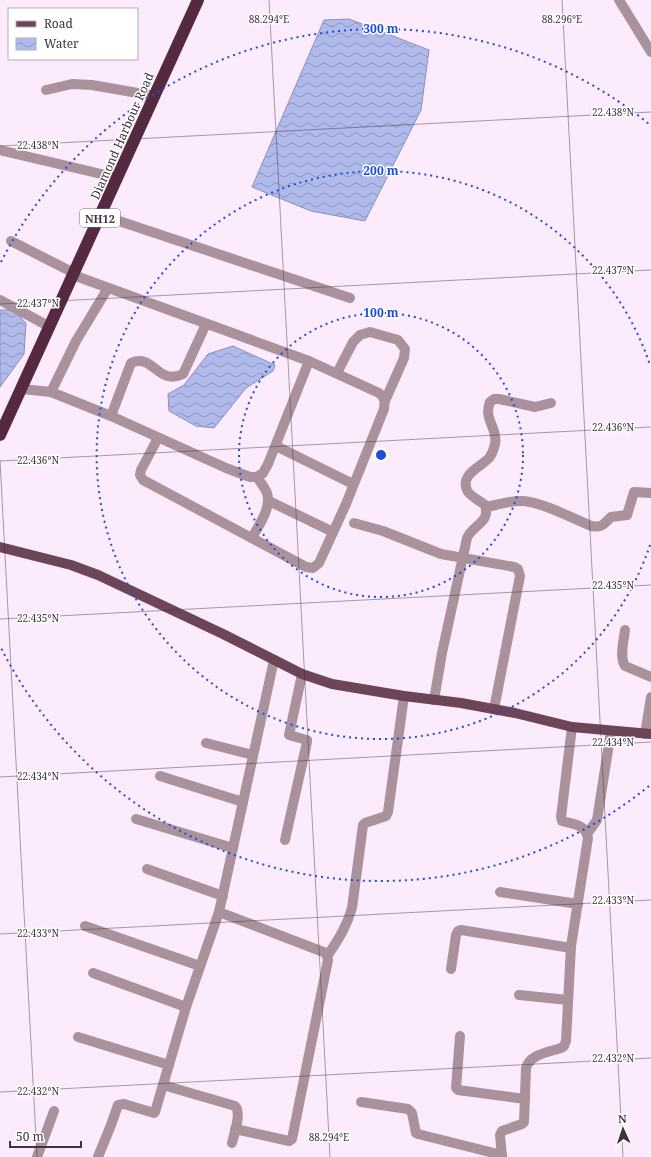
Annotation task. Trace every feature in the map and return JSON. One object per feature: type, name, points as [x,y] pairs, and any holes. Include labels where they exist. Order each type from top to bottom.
[{"type":"highway","name":"Diamond Harbour Road","points":[[0,435],[5,413],[22,389],[198,0]]},
{"type":"main road","points":[[0,547],[71,565],[98,575],[223,634],[302,674],[332,684],[515,712],[572,727],[648,734]]},
{"type":"street","points":[[619,0],[651,52]]},
{"type":"street","points":[[46,90],[72,84],[92,85],[155,96]]},
{"type":"street","points":[[0,150],[118,178]]},
{"type":"street","points":[[101,215],[350,298]]},
{"type":"street","points":[[11,241],[74,274],[108,288],[309,361],[379,393],[386,401]]},
{"type":"street","points":[[51,392],[76,341],[108,288]]},
{"type":"street","points":[[0,300],[50,326]]},
{"type":"street","points":[[111,416],[131,363],[138,360],[145,361],[168,377],[176,378],[183,374],[206,324]]},
{"type":"street","points":[[158,438],[141,470],[140,475],[143,480],[306,568],[314,568],[319,563],[346,504],[404,358],[405,349],[398,340],[370,332],[360,335],[353,342],[337,373]]},
{"type":"street","points":[[22,389],[51,392],[111,416],[226,468],[250,477],[257,477],[262,473],[268,464],[309,361]]},
{"type":"street","points":[[551,403],[535,407],[499,399],[494,399],[490,402],[488,413],[494,431],[495,443],[490,458],[471,472],[468,477],[466,486],[467,491],[471,495],[486,507],[523,501],[535,504],[591,526],[600,527],[604,525],[611,517],[627,514],[634,492],[651,493]]},
{"type":"street","points":[[276,446],[353,484]]},
{"type":"street","points":[[252,538],[269,502],[267,493],[257,477]]},
{"type":"street","points":[[269,502],[333,532]]},
{"type":"street","points":[[434,700],[469,534],[471,530],[483,522],[486,507]]},
{"type":"street","points":[[354,523],[383,531],[441,554],[514,567],[520,572],[494,709]]},
{"type":"street","points":[[625,630],[622,658],[624,666],[651,677]]},
{"type":"street","points":[[98,1157],[118,1105],[124,1104],[154,1113],[186,1007],[219,912],[274,660]]},
{"type":"street","points":[[285,840],[307,742],[307,740],[288,735],[302,674]]},
{"type":"street","points":[[235,1129],[289,1141],[292,1139],[328,955],[344,930],[352,908],[363,826],[365,823],[386,816],[388,812],[404,696]]},
{"type":"street","points":[[648,734],[651,697]]},
{"type":"street","points":[[361,1102],[408,1109],[412,1113],[416,1133],[418,1134],[502,1156],[501,1133],[503,1130],[524,1122],[526,1068],[528,1063],[533,1058],[564,1046],[571,948],[588,838],[583,828],[562,821],[561,817],[572,727]]},
{"type":"street","points":[[587,834],[597,820],[611,731]]},
{"type":"street","points":[[206,743],[253,755]]},
{"type":"street","points":[[160,776],[243,802]]},
{"type":"street","points":[[136,819],[233,848]]},
{"type":"street","points":[[147,869],[223,896]]},
{"type":"street","points":[[500,892],[578,904]]},
{"type":"street","points":[[219,912],[328,955]]},
{"type":"street","points":[[85,926],[200,966]]},
{"type":"street","points":[[451,969],[456,935],[460,930],[571,948]]},
{"type":"street","points":[[93,973],[186,1007]]},
{"type":"street","points":[[519,995],[568,1000]]},
{"type":"street","points":[[460,1036],[456,1088],[458,1090],[526,1099]]},
{"type":"street","points":[[78,1037],[169,1065]]},
{"type":"street","points":[[163,1085],[235,1106],[238,1109],[238,1114],[232,1143]]},
{"type":"street","points":[[37,1157],[54,1111]]},
{"type":"water","points":[[349,19],[429,50],[421,110],[365,221],[311,211],[252,187],[324,20]]},
{"type":"water","points":[[0,310],[13,310],[26,323],[24,354],[0,387]]},
{"type":"water","points":[[233,346],[275,365],[273,371],[246,388],[214,428],[196,426],[169,411],[168,394],[184,385],[208,354]]}]
